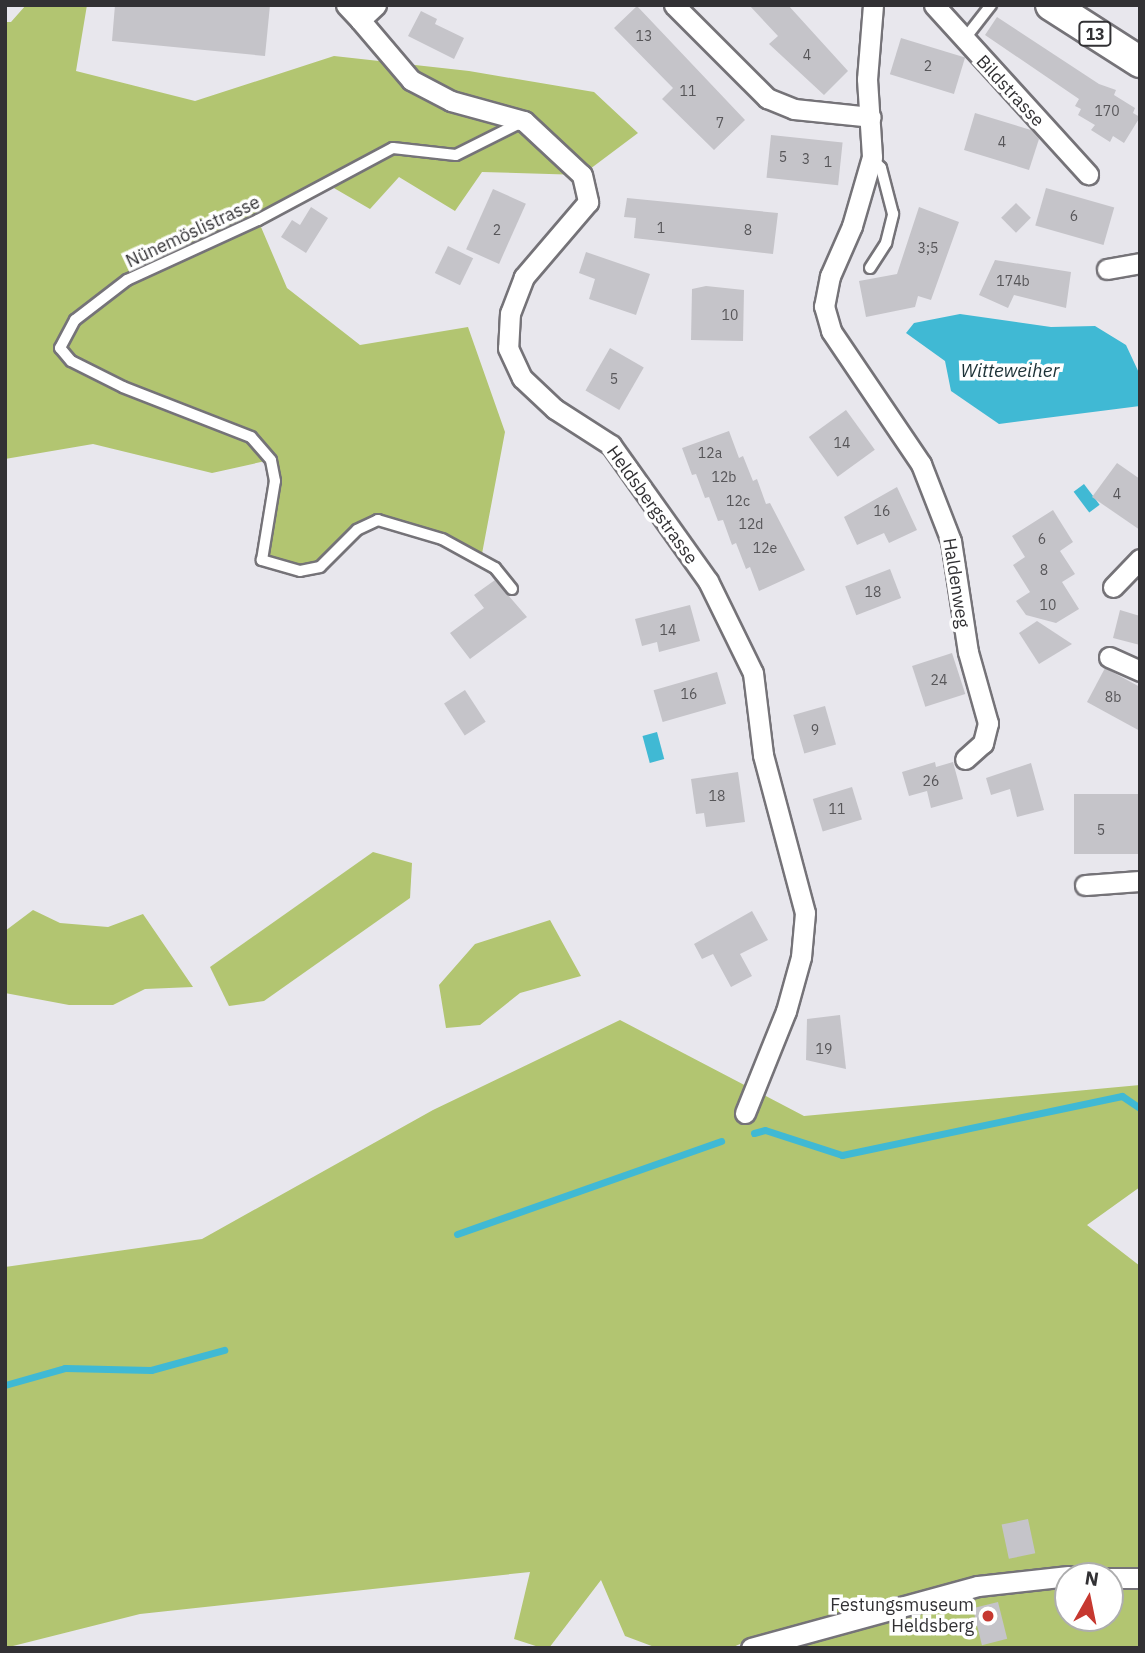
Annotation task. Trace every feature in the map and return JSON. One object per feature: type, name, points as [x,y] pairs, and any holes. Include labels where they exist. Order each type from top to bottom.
[{"type":"main road","name":"13","points":[[1051,5],[1140,62]]},
{"type":"street","name":"Heldsbergstrasse","points":[[346,5],[411,80],[451,101],[524,121],[582,175],[588,202],[524,277],[510,313],[509,348],[522,378],[555,409],[611,445],[708,581],[753,673],[763,755],[805,913],[801,957],[786,1011],[746,1113]]},
{"type":"street","points":[[360,20],[376,5]]},
{"type":"street","points":[[674,5],[766,99],[794,110],[871,117]]},
{"type":"street","name":"Haldenweg","points":[[873,5],[867,79],[872,157],[852,226],[825,292],[831,331],[859,377],[921,464],[951,541],[968,652],[988,723],[983,743],[965,759]]},
{"type":"street","name":"Bildstrasse","points":[[934,5],[963,41],[1088,174]]},
{"type":"street","points":[[1107,269],[1140,263]]},
{"type":"street","points":[[1113,587],[1140,559]]},
{"type":"street","points":[[1109,657],[1140,671]]},
{"type":"street","points":[[1085,885],[1140,881]]},
{"type":"street","points":[[751,1648],[978,1586],[1029,1577],[1054,1577]]},
{"type":"lane","points":[[963,41],[991,5]]},
{"type":"lane","name":"Nünemöslistrasse","points":[[512,589],[495,568],[442,539],[378,520],[356,530],[320,567],[300,571],[262,560],[275,481],[271,460],[251,437],[71,360],[60,348],[62,337],[75,320],[127,280],[258,220],[393,148],[456,155],[524,121]]},
{"type":"lane","points":[[870,268],[886,243],[893,214],[881,168],[872,157]]},
{"type":"green space","points":[[26,5],[87,5],[76,71],[195,101],[334,56],[469,71],[594,92],[638,133],[582,175],[482,172],[455,211],[399,177],[370,209],[327,184],[258,220],[287,288],[360,345],[468,327],[505,432],[481,559],[442,539],[378,520],[356,530],[320,567],[300,571],[262,560],[271,521],[270,460],[212,473],[93,444],[5,459],[5,22],[11,22]]},
{"type":"green space","points":[[373,852],[412,863],[410,898],[264,1001],[229,1006],[210,967]]},
{"type":"green space","points":[[33,910],[60,923],[108,927],[143,914],[193,987],[145,989],[113,1005],[69,1005],[5,993],[5,931]]},
{"type":"green space","points":[[550,920],[581,976],[520,993],[480,1025],[446,1028],[439,985],[475,944]]},
{"type":"green space","points":[[620,1020],[804,1116],[1140,1085],[1140,1187],[1087,1225],[1140,1266],[1140,1648],[758,1648],[756,1637],[731,1648],[657,1648],[625,1636],[601,1580],[549,1648],[542,1648],[514,1639],[530,1572],[140,1614],[5,1648],[5,1267],[202,1239],[433,1110]]},
{"type":"water","name":"Witteweiher","points":[[960,314],[1051,327],[1095,326],[1126,345],[1140,375],[1140,406],[999,424],[951,391],[945,361],[906,333],[914,323]]},
{"type":"water","points":[[1084,484],[1100,505],[1089,513],[1074,492]]},
{"type":"water","points":[[657,732],[664,759],[650,763],[643,736]]},
{"type":"building","points":[[115,5],[270,5],[265,56],[112,41]]},
{"type":"building","points":[[749,5],[788,5],[848,71],[824,95],[769,44],[778,36]]},
{"type":"building","points":[[637,6],[745,120],[714,150],[662,99],[673,88],[614,28]]},
{"type":"building","points":[[421,11],[437,19],[435,24],[464,38],[454,59],[408,36]]},
{"type":"building","points":[[997,17],[1099,84],[1116,90],[1114,95],[1135,108],[1133,113],[1140,117],[1124,143],[1113,136],[1110,142],[1091,130],[1095,125],[1078,115],[1081,109],[1075,106],[1079,99],[985,35]]},
{"type":"building","points":[[901,38],[965,58],[954,94],[890,74]]},
{"type":"building","points":[[975,113],[1031,130],[1039,139],[1029,170],[964,150]]},
{"type":"building","points":[[771,135],[843,143],[838,185],[767,178]]},
{"type":"building","points":[[1046,188],[1114,208],[1103,245],[1035,225]]},
{"type":"building","points":[[493,189],[526,204],[499,264],[466,249]]},
{"type":"building","points":[[627,198],[778,213],[773,254],[634,238],[636,218],[624,217]]},
{"type":"building","points":[[1016,203],[1031,218],[1016,233],[1001,218]]},
{"type":"building","points":[[311,207],[328,218],[306,253],[281,237],[292,220],[300,225]]},
{"type":"building","points":[[919,207],[959,222],[931,300],[918,296],[915,307],[866,317],[859,281],[897,274]]},
{"type":"building","points":[[448,246],[473,258],[460,285],[435,273]]},
{"type":"building","points":[[586,252],[650,274],[636,315],[589,299],[595,279],[579,273]]},
{"type":"building","points":[[995,260],[1071,272],[1066,308],[1014,295],[1008,308],[979,295]]},
{"type":"building","points":[[706,286],[744,290],[743,341],[691,340],[692,289]]},
{"type":"building","points":[[610,348],[644,368],[619,410],[586,390]]},
{"type":"building","points":[[846,410],[875,450],[838,477],[809,437]]},
{"type":"building","points":[[729,431],[739,458],[743,456],[753,481],[757,479],[766,504],[770,503],[805,570],[759,591],[750,567],[746,569],[736,543],[732,545],[723,520],[718,521],[696,474],[692,475],[682,448]]},
{"type":"building","points":[[1117,463],[1140,479],[1140,530],[1092,497]]},
{"type":"building","points":[[897,487],[917,530],[889,543],[884,533],[857,545],[844,517]]},
{"type":"building","points":[[1053,510],[1073,542],[1060,551],[1075,574],[1062,582],[1079,609],[1056,623],[1026,615],[1016,601],[1030,592],[1013,565],[1025,557],[1012,536]]},
{"type":"building","points":[[890,569],[901,598],[856,615],[845,586]]},
{"type":"building","points":[[495,580],[527,617],[470,659],[450,633],[484,608],[474,595]]},
{"type":"building","points":[[690,605],[700,641],[659,652],[657,642],[642,646],[635,619]]},
{"type":"building","points":[[1120,610],[1140,616],[1140,645],[1113,638]]},
{"type":"building","points":[[1037,621],[1072,644],[1039,664],[1019,633]]},
{"type":"building","points":[[952,653],[965,694],[925,707],[912,666]]},
{"type":"building","points":[[1105,668],[1140,687],[1140,731],[1087,702]]},
{"type":"building","points":[[717,672],[726,704],[663,722],[654,690]]},
{"type":"building","points":[[465,690],[486,722],[465,735],[444,704]]},
{"type":"building","points":[[825,706],[836,744],[804,754],[793,715]]},
{"type":"building","points":[[935,762],[936,767],[953,762],[963,799],[931,808],[927,791],[909,796],[902,772]]},
{"type":"building","points":[[1031,763],[1044,810],[1017,817],[1010,789],[991,795],[986,778]]},
{"type":"building","points":[[738,772],[745,822],[706,827],[704,813],[696,814],[691,779]]},
{"type":"building","points":[[852,787],[862,820],[823,832],[813,799]]},
{"type":"building","points":[[1074,794],[1140,794],[1140,854],[1074,854]]},
{"type":"building","points":[[752,911],[768,940],[740,954],[752,976],[731,987],[713,954],[702,959],[694,944]]},
{"type":"building","points":[[840,1015],[846,1069],[806,1060],[807,1019]]},
{"type":"building","points":[[1028,1519],[1035,1553],[1009,1559],[1002,1525]]},
{"type":"building","name":"Festungsmuseum Heldsberg","points":[[998,1602],[1007,1639],[982,1645],[973,1608]]},
{"type":"waterway","points":[[754,1133],[765,1130],[842,1155],[1122,1096],[1140,1108]]},
{"type":"waterway","points":[[457,1234],[721,1141]]},
{"type":"waterway","points":[[5,1385],[65,1368],[151,1370],[224,1350]]},
{"type":"place","name":"Festungsmuseum Heldsberg","points":[[988,1616]]}]
